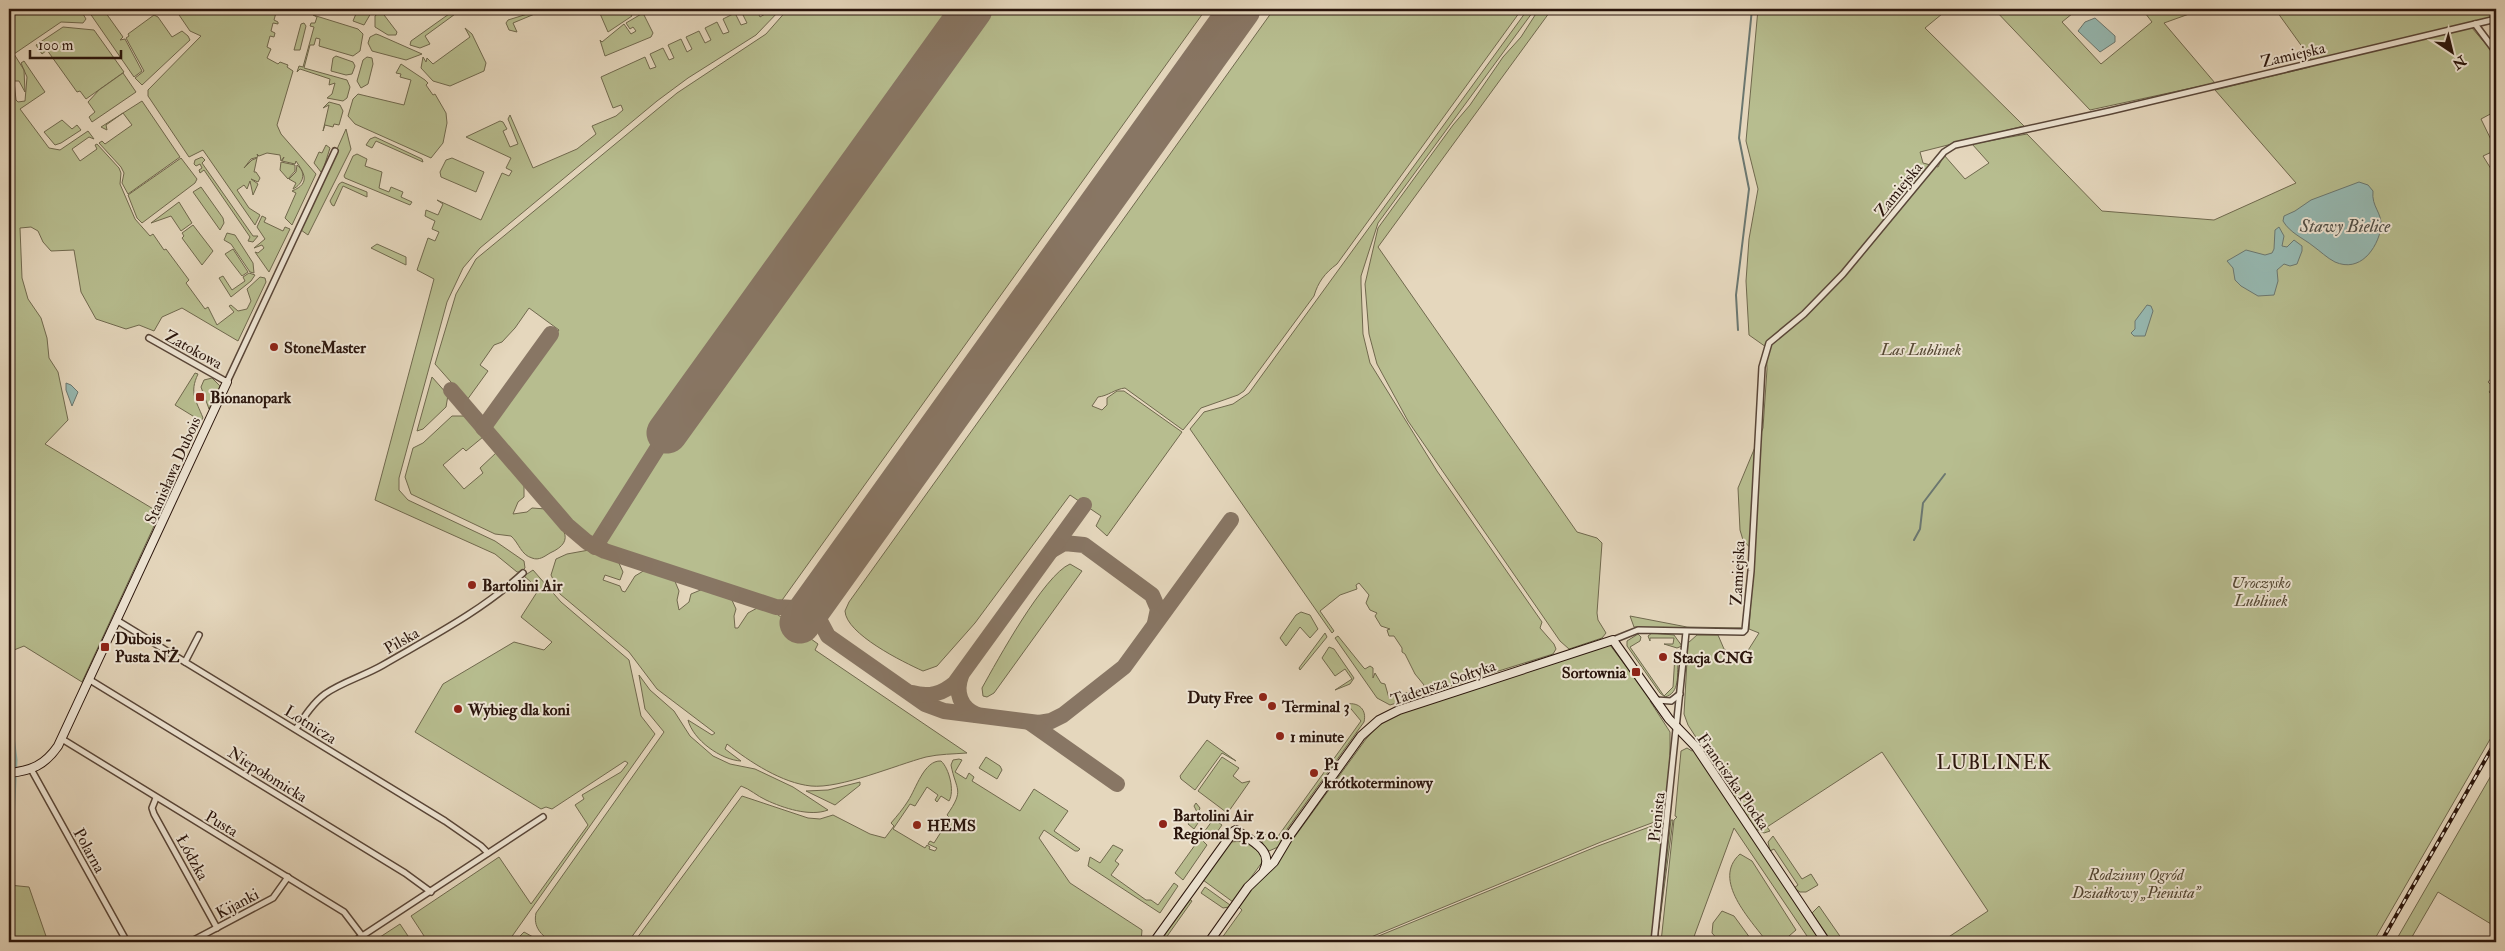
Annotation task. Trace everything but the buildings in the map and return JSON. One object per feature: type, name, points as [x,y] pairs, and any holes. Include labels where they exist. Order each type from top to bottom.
[{"type":"street","name":"Zamiejska","points":[[1613,640],[1638,630],[1742,632],[1746,628],[1762,366],[1769,343],[1804,314],[1843,274],[1944,152],[1955,145],[2118,109],[2496,19]]},
{"type":"street","points":[[2475,24],[2496,52]]},
{"type":"street","name":"Stanisława Dubois","points":[[9,773],[31,769],[47,760],[62,739],[335,151]]},
{"type":"street","name":"Zatokowa","points":[[149,338],[228,382]]},
{"type":"street","name":"Pilska","points":[[296,729],[312,707],[325,694],[381,666],[446,628],[492,600],[523,574]]},
{"type":"street","name":"Lotnicza","points":[[118,621],[445,821],[488,853]]},
{"type":"street","name":"Pienista","points":[[1654,942],[1678,729],[1686,632]]},
{"type":"street","points":[[185,662],[199,636]]},
{"type":"street","name":"Franciszka Plocka","points":[[1613,640],[1655,700],[1678,729],[1696,747],[1826,942]]},
{"type":"street","name":"Tadeusza Sołtyka","points":[[1208,942],[1248,887],[1274,862],[1283,846],[1361,736],[1379,720],[1404,708],[1613,640]]},
{"type":"street","name":"Niepołomicka","points":[[90,680],[405,873],[431,892]]},
{"type":"street","points":[[1655,700],[1671,701],[1681,694]]},
{"type":"street","name":"Pusta","points":[[62,739],[344,912],[352,920],[363,937]]},
{"type":"street","name":"Polarna","points":[[31,769],[127,942]]},
{"type":"street","name":"Łódzka","points":[[156,798],[152,808],[154,814],[217,928]]},
{"type":"street","points":[[353,942],[543,817]]},
{"type":"street","points":[[1154,942],[1235,830],[1265,852],[1275,852],[1283,846]]},
{"type":"street","points":[[1263,871],[1267,861],[1265,852]]},
{"type":"street","name":"Kijanki","points":[[190,942],[273,898],[288,877]]},
{"type":"green space","points":[[9,9],[80,9],[86,19],[83,23],[61,22],[14,54],[24,70],[21,63],[24,61],[45,92],[20,109],[49,148],[60,150],[88,131],[94,139],[89,137],[72,149],[80,161],[97,149],[95,145],[97,144],[119,168],[121,173],[120,184],[135,219],[150,236],[153,234],[164,250],[166,249],[189,280],[186,283],[205,309],[208,307],[217,325],[234,312],[229,306],[231,305],[238,311],[247,309],[251,301],[247,289],[260,277],[265,278],[266,282],[238,341],[182,308],[162,317],[154,331],[139,325],[126,329],[96,319],[81,292],[74,250],[51,251],[43,242],[38,231],[31,227],[20,228],[22,278],[28,299],[41,318],[47,338],[49,358],[58,372],[68,420],[45,444],[160,513],[82,682],[24,646],[9,652]],"holes":[[[24,70],[27,77],[25,101],[18,102],[16,100],[14,81],[19,81],[25,92]]]},
{"type":"green space","points":[[87,9],[103,9],[123,37],[120,40],[125,39],[142,71],[134,77]]},
{"type":"green space","points":[[175,9],[277,9],[274,20],[278,24],[273,23],[271,31],[275,33],[274,37],[270,36],[267,47],[271,49],[267,58],[278,64],[280,62],[288,65],[287,67],[293,71],[277,125],[281,134],[316,174],[292,225],[285,218],[296,193],[292,191],[298,188],[304,181],[303,173],[296,161],[295,164],[282,161],[284,157],[281,161],[280,155],[267,153],[259,156],[257,154],[258,157],[251,159],[244,168],[257,158],[254,172],[260,178],[258,182],[251,179],[258,184],[253,195],[250,181],[247,189],[244,185],[237,190],[249,208],[260,215],[255,225],[203,150],[189,157],[148,96],[148,90],[201,36],[190,31]]},
{"type":"green space","points":[[358,9],[371,13],[364,25],[353,21]]},
{"type":"green space","points":[[456,9],[462,9],[425,36],[430,44],[420,48],[410,45],[411,41]]},
{"type":"green space","points":[[598,9],[628,9],[632,16],[608,32]]},
{"type":"green space","points":[[756,9],[760,17],[765,14],[763,9],[781,9],[756,35],[688,78],[657,101],[480,248],[463,268],[447,302],[399,478],[399,490],[408,500],[495,541],[524,561],[525,568],[521,572],[517,572],[495,554],[375,500],[434,279],[417,270],[428,238],[435,241],[439,232],[432,229],[435,221],[425,216],[426,210],[438,215],[443,204],[437,200],[481,220],[502,173],[509,176],[512,171],[506,168],[511,158],[466,137],[500,121],[503,122],[507,129],[503,131],[510,147],[518,144],[508,119],[510,115],[533,168],[577,149],[596,134],[592,126],[616,116],[623,110],[621,105],[613,108],[601,77],[645,57],[650,69],[656,67],[650,54],[663,48],[669,60],[674,58],[668,45],[681,39],[687,52],[692,49],[686,37],[699,31],[705,43],[711,40],[705,28],[717,22],[723,34],[729,32],[723,19],[735,13],[741,25],[747,23],[741,11]]},
{"type":"green space","points":[[788,9],[1206,9],[780,603],[609,547],[590,538],[575,526],[490,428],[493,420],[559,330],[529,308],[502,342],[494,345],[480,365],[488,371],[467,400],[435,364],[456,294],[476,259],[677,93],[766,34]]},
{"type":"green space","points":[[1274,9],[1522,9],[1337,264],[1323,278],[1314,296],[1244,391],[1238,395],[1201,408],[1183,430],[1125,388],[1098,397],[1092,406],[1102,410],[1107,405],[1107,398],[1117,391],[1124,391],[1182,432],[1107,536],[1096,526],[1101,516],[1070,495],[975,623],[937,666],[923,671],[890,654],[865,638],[855,629],[848,620],[845,611],[849,602]]},
{"type":"green space","points":[[1528,9],[1535,9],[1378,223],[1361,276],[1363,334],[1370,363],[1437,471],[1542,622],[1540,628],[1556,649],[1553,654],[1390,705],[1377,698],[1335,638],[1338,636],[1365,669],[1370,666],[1373,668],[1373,678],[1375,673],[1381,683],[1385,684],[1389,698],[1423,688],[1424,685],[1415,674],[1405,654],[1402,652],[1402,648],[1394,636],[1389,636],[1387,630],[1390,629],[1381,626],[1375,616],[1377,613],[1370,610],[1366,603],[1369,595],[1359,583],[1356,585],[1357,589],[1340,595],[1320,611],[1334,631],[1332,633],[1190,429],[1204,412],[1233,404],[1249,393]]},
{"type":"green space","points":[[1539,9],[1552,9],[1378,247],[1577,532],[1597,538],[1602,543],[1597,613],[1598,620],[1606,633],[1602,638],[1569,649],[1560,641],[1408,421],[1377,364],[1369,334],[1365,284],[1378,228],[1453,125],[1470,105],[1503,57],[1521,37]]},
{"type":"green space","name":"Uroczysko Lublinek","points":[[1758,9],[1948,9],[1925,28],[2024,126],[1920,152],[1923,163],[1938,167],[1944,155],[1965,179],[1989,163],[1972,144],[2027,134],[2102,211],[2214,220],[2296,183],[2215,90],[2310,67],[2311,59],[2275,9],[2496,9],[2496,17],[2478,21],[2472,28],[2496,56],[2496,111],[2481,119],[2496,150],[2483,156],[2496,177],[2496,345],[2494,348],[2496,350],[2496,373],[2488,382],[2493,387],[2489,392],[2496,399],[2496,729],[2373,942],[1941,942],[1988,911],[1882,752],[1767,827],[1770,831],[1764,833],[1754,828],[1700,746],[1684,714],[1688,643],[1697,635],[1718,635],[1724,649],[1734,656],[1747,652],[1759,633],[1749,629],[1754,552],[1743,540],[1740,530],[1738,488],[1763,428],[1767,369],[1766,347],[1749,335],[1746,281],[1749,239],[1758,189],[1746,141]]},
{"type":"green space","points":[[1994,9],[2078,9],[2062,22],[2101,64],[2152,22],[2142,9],[2203,9],[2164,23],[2215,83],[2090,110]]},
{"type":"green space","points":[[381,11],[397,32],[396,35],[388,35],[375,27],[375,16]]},
{"type":"green space","points":[[537,11],[537,13],[513,23],[517,32],[509,30],[506,23],[508,20]]},
{"type":"green space","points":[[643,13],[653,33],[651,37],[605,56],[600,40],[602,42],[624,24],[631,34],[636,31],[633,27],[630,29],[626,23]]},
{"type":"green space","points":[[154,15],[158,17],[172,37],[182,31],[190,40],[142,85],[135,78],[144,71],[126,38],[129,36],[128,34]]},
{"type":"green space","points":[[313,15],[358,29],[363,34],[360,51],[353,56],[319,46],[320,39],[316,38],[314,45],[310,45],[304,68],[347,80],[350,87],[347,98],[343,101],[327,98],[332,94],[335,83],[329,85],[330,79],[300,69],[297,72],[299,66],[303,67],[314,27],[310,26],[311,23],[315,23],[317,17]]},
{"type":"green space","points":[[304,23],[306,26],[300,50],[294,50],[301,24]]},
{"type":"green space","points":[[63,27],[94,30],[124,72],[86,99],[80,91],[77,92],[47,50],[42,54],[36,45]]},
{"type":"green space","points":[[465,28],[472,34],[486,63],[484,71],[450,86],[433,81],[421,68],[423,57],[426,62],[427,58],[433,64],[470,37]]},
{"type":"green space","points":[[376,34],[422,54],[406,60],[372,51],[368,43],[370,37]]},
{"type":"green space","points":[[336,56],[353,62],[355,66],[352,74],[346,75],[331,71],[333,58]]},
{"type":"green space","points":[[367,57],[372,58],[373,64],[368,84],[361,88],[357,81],[363,60]]},
{"type":"green space","points":[[401,64],[428,83],[426,85],[433,95],[435,94],[446,113],[447,123],[443,143],[431,158],[355,124],[348,116],[353,99],[358,94],[404,105],[411,80],[400,77],[401,74],[396,73]]},
{"type":"green space","points":[[123,73],[136,92],[92,122],[89,117],[95,112],[88,102],[99,90]]},
{"type":"green space","points":[[142,101],[180,157],[128,194],[122,183],[124,173],[121,167],[99,143],[102,141],[105,144],[132,125],[123,113]]},
{"type":"green space","points":[[329,102],[340,105],[343,111],[339,125],[334,124],[333,127],[325,125],[323,131],[329,105],[323,108]]},
{"type":"green space","points":[[122,113],[106,125],[107,130],[101,127]]},
{"type":"green space","points":[[62,120],[72,129],[77,125],[81,130],[55,145],[44,132]]},
{"type":"green space","points":[[346,129],[351,149],[308,235],[301,230]]},
{"type":"green space","points":[[375,137],[422,159],[423,162],[376,141],[372,148],[366,145],[370,139]]},
{"type":"green space","points":[[326,145],[330,148],[321,172],[314,163],[319,152],[322,153]]},
{"type":"green space","points":[[357,154],[367,159],[365,166],[382,172],[379,188],[389,192],[391,187],[403,192],[401,197],[412,202],[410,205],[345,178],[344,176],[353,156]]},
{"type":"green space","points":[[202,157],[205,160],[202,163],[253,236],[258,236],[253,242],[248,241],[250,237],[204,170],[200,173],[199,170],[202,168],[200,164],[196,166],[194,164],[195,160]]},
{"type":"green space","points":[[181,158],[197,179],[195,183],[142,223],[137,218],[128,195]]},
{"type":"green space","points":[[452,158],[484,172],[476,192],[441,177],[440,172],[446,160]]},
{"type":"green space","points":[[281,162],[295,165],[295,171],[288,179],[280,170]]},
{"type":"green space","points":[[297,165],[303,175],[299,184],[293,189],[296,183],[289,179],[296,172]]},
{"type":"green space","points":[[342,182],[367,192],[367,197],[343,186],[334,206],[332,205],[330,201]]},
{"type":"green space","points":[[201,187],[223,218],[224,223],[220,230],[193,192]]},
{"type":"green space","points":[[179,202],[192,223],[181,231],[171,216],[151,223]]},
{"type":"green space","points":[[262,216],[266,218],[264,222],[283,231],[285,227],[290,229],[269,272],[255,252],[258,253],[264,248],[262,245],[254,248],[265,239],[257,227]]},
{"type":"green space","points":[[193,225],[213,251],[202,265],[182,238],[184,236],[182,233]]},
{"type":"green space","points":[[227,233],[235,235],[253,263],[254,273],[250,272],[231,244],[224,240]]},
{"type":"green space","points":[[377,244],[406,257],[406,265],[371,248]]},
{"type":"green space","points":[[233,249],[248,272],[242,276],[225,254]]},
{"type":"green space","points":[[249,273],[255,275],[251,281],[231,297],[219,278],[223,276],[232,290],[245,281],[243,277]]},
{"type":"green space","points":[[195,373],[198,374],[194,392],[203,418],[201,421],[175,405]]},
{"type":"green space","points":[[432,377],[448,395],[446,407],[423,429],[417,431]]},
{"type":"green space","points":[[212,378],[220,386],[209,409],[201,387],[204,380]]},
{"type":"green space","points":[[452,416],[464,416],[483,437],[466,451],[463,448],[443,465],[464,489],[483,473],[480,468],[497,452],[524,484],[524,497],[518,502],[513,514],[527,512],[532,508],[546,509],[564,532],[564,543],[559,548],[542,558],[532,558],[523,552],[511,536],[495,534],[411,494],[405,477],[413,448],[423,443]]},
{"type":"green space","points":[[589,550],[618,561],[623,572],[620,580],[605,575],[603,580],[620,586],[622,591],[625,592],[635,576],[645,570],[674,579],[679,591],[677,600],[679,610],[689,602],[691,594],[703,589],[731,598],[736,609],[734,616],[735,628],[738,628],[748,613],[759,607],[774,612],[818,644],[815,650],[967,753],[926,757],[837,784],[811,786],[789,781],[767,771],[727,744],[725,749],[741,761],[733,760],[717,753],[696,735],[688,720],[712,735],[715,733],[657,689],[629,652],[560,594],[551,575],[556,559],[567,554]]},
{"type":"green space","points":[[1070,564],[1082,571],[994,693],[987,697],[983,696],[982,688],[1022,620],[1047,584],[1059,571]]},
{"type":"green space","points":[[533,570],[561,602],[629,660],[641,716],[655,734],[508,942],[428,942],[411,916],[499,857],[531,904],[588,825],[575,805],[584,799],[582,795],[621,772],[628,763],[625,761],[552,809],[546,807],[541,809],[415,732],[443,684],[514,642],[544,650],[552,642],[521,617],[539,589],[524,576]]},
{"type":"green space","points":[[1301,612],[1310,615],[1318,629],[1310,638],[1300,627],[1286,646],[1280,638],[1296,615]]},
{"type":"green space","points":[[1630,616],[1687,627],[1741,628],[1686,630],[1634,627]]},
{"type":"green space","points":[[1325,633],[1327,637],[1300,670],[1299,668]]},
{"type":"green space","points":[[1652,633],[1674,635],[1682,646],[1677,648],[1664,644],[1673,644],[1674,638],[1650,638],[1650,641],[1648,636]]},
{"type":"green space","points":[[1638,634],[1641,637],[1640,641],[1630,647],[1664,696],[1673,687],[1675,655],[1681,662],[1678,662],[1675,688],[1670,695],[1665,697],[1660,693],[1627,646],[1627,641]]},
{"type":"green space","points":[[1610,645],[1651,700],[1670,732],[1670,755],[1672,756],[1665,818],[1601,842],[1359,942],[1219,942],[1242,910],[1238,906],[1257,882],[1272,868],[1366,739],[1377,727],[1396,714]]},
{"type":"green space","points":[[1329,647],[1334,649],[1354,678],[1350,684],[1335,690],[1352,679],[1345,669],[1335,676],[1322,658]]},
{"type":"green space","points":[[639,675],[650,690],[674,711],[690,736],[713,756],[730,764],[755,769],[793,787],[828,810],[813,813],[788,809],[766,800],[741,786],[628,942],[552,942],[539,930],[535,918],[536,913],[664,732],[645,709]]},
{"type":"green space","points":[[1347,704],[1355,704],[1361,708],[1365,718],[1364,722],[1285,832],[1278,847],[1269,851],[1262,843],[1262,837],[1267,834],[1276,839],[1361,721]]},
{"type":"green space","points":[[1207,740],[1236,761],[1222,753],[1195,790],[1181,779],[1180,776]]},
{"type":"green space","points":[[1687,748],[1692,751],[1694,750],[1822,942],[1811,942],[1734,828],[1692,942],[1661,942],[1674,820],[1677,817],[1675,816],[1681,751]]},
{"type":"green space","points":[[986,757],[1000,766],[1002,770],[997,779],[979,768]]},
{"type":"green space","points":[[1222,757],[1239,768],[1233,776],[1242,783],[1250,781],[1229,811],[1226,812],[1198,791]]},
{"type":"green space","points":[[953,760],[962,760],[955,772],[966,779],[969,773],[974,777],[972,781],[1020,811],[1034,789],[1068,811],[1054,831],[1080,849],[1078,851],[1075,851],[1044,830],[1039,838],[1070,883],[1142,930],[1141,942],[634,942],[742,796],[808,818],[820,819],[833,815],[870,834],[885,838],[894,826],[891,823],[908,801],[925,770],[935,762],[941,761],[950,780],[951,797],[949,801],[941,796],[937,802],[935,800],[938,795],[927,787],[915,806],[910,804],[893,829],[925,848],[927,845],[930,847],[929,849],[935,851],[937,848],[928,844],[930,841],[934,843],[941,832],[938,829],[949,817],[947,815],[956,800],[958,790],[951,765]]},
{"type":"green space","points":[[2496,767],[2496,927],[2438,892],[2409,942],[2395,942]]},
{"type":"green space","points":[[860,782],[860,785],[835,805],[806,791],[828,790]]},
{"type":"green space","points":[[1196,803],[1200,808],[1198,813],[1202,816],[1208,815],[1222,825],[1212,839],[1202,835],[1212,821],[1208,817],[1202,817],[1194,829],[1188,824],[1197,812],[1194,806]]},
{"type":"green space","points":[[1671,820],[1673,820],[1657,942]]},
{"type":"green space","points":[[1660,823],[1664,824],[1651,942],[1364,942],[1598,846]]},
{"type":"green space","points":[[1773,836],[1802,879],[1811,874],[1818,885],[1806,892],[1800,892],[1794,888],[1798,885],[1774,849],[1770,851],[1768,842]]},
{"type":"green space","points":[[1200,838],[1207,845],[1183,880],[1175,873]]},
{"type":"green space","points":[[1244,841],[1259,852],[1263,861],[1233,902],[1203,880],[1230,842]]},
{"type":"green space","points":[[1113,845],[1123,850],[1115,861],[1119,864],[1111,875],[1146,900],[1151,900],[1158,905],[1174,883],[1178,886],[1160,913],[1088,866],[1090,857],[1100,863]]},
{"type":"green space","points":[[1740,854],[1752,861],[1796,930],[1782,942],[1767,942],[1737,900],[1730,876],[1732,864]]},
{"type":"green space","points":[[9,885],[29,887],[48,942],[9,942]]},
{"type":"green space","points":[[1205,887],[1230,905],[1229,907],[1223,908],[1201,893]]},
{"type":"green space","points":[[1189,899],[1192,901],[1163,942],[1158,942]]},
{"type":"green space","points":[[1819,906],[1844,942],[1832,942],[1812,913]]},
{"type":"green space","points":[[1722,911],[1734,916],[1753,942],[1720,942],[1712,933],[1713,923]]},
{"type":"green space","points":[[400,924],[412,942],[374,941]]},
{"type":"green space","points":[[524,932],[542,942],[514,942]]},
{"type":"water","points":[[2095,18],[2115,36],[2115,42],[2100,52],[2078,31],[2085,22]]},
{"type":"water","name":"Stawy Bielice","points":[[2359,182],[2368,185],[2373,191],[2381,228],[2376,244],[2366,257],[2359,262],[2344,265],[2329,259],[2293,232],[2283,221],[2284,216],[2311,200]]},
{"type":"water","name":"Stawy Bielice","points":[[2279,227],[2284,236],[2282,246],[2287,247],[2294,240],[2302,246],[2302,251],[2297,264],[2290,266],[2284,264],[2277,270],[2278,281],[2274,295],[2258,296],[2235,280],[2233,268],[2227,261],[2246,250],[2265,255],[2272,253],[2275,230]]},
{"type":"water","points":[[2147,305],[2151,306],[2153,311],[2145,336],[2134,336],[2131,333],[2135,329],[2135,321]]},
{"type":"water","points":[[66,383],[78,392],[72,406],[66,390]]},
{"type":"waterway","points":[[1738,330],[1736,295],[1749,189],[1739,138],[1752,9]]},
{"type":"waterway","points":[[1914,540],[1920,529],[1923,503],[1945,474]]},
{"type":"waterway","points":[[9,737],[12,760],[9,820]]},
{"type":"taxiway","points":[[483,428],[551,334]]},
{"type":"taxiway","points":[[451,390],[567,525],[587,542],[605,551],[776,607],[794,608],[819,596]]},
{"type":"taxiway","points":[[595,547],[667,433]]},
{"type":"taxiway","points":[[912,693],[935,694],[955,683],[1084,505]]},
{"type":"taxiway","points":[[819,596],[820,621],[828,636],[925,704],[944,711],[1039,723],[1051,721],[1063,715],[1124,667],[1231,520]]},
{"type":"taxiway","points":[[1052,550],[1064,543],[1084,545],[1152,595],[1158,609],[1155,623]]},
{"type":"taxiway","points":[[961,676],[959,682],[960,699],[966,708],[977,715]]},
{"type":"taxiway","points":[[1029,722],[1117,784]]},
{"type":"runway","points":[[667,433],[972,9]]},
{"type":"runway","points":[[800,623],[1240,9]]},
{"type":"railway","points":[[2381,942],[2496,741]]},
{"type":"place","name":"StoneMaster","points":[[274,347]]},
{"type":"place","name":"Bionanopark","points":[[200,397]]},
{"type":"place","name":"Bartolini Air","points":[[472,585]]},
{"type":"place","name":"Dubois - Pusta NŻ","points":[[105,647]]},
{"type":"place","name":"Stacja CNG","points":[[1663,657]]},
{"type":"place","name":"Sortownia","points":[[1636,672]]},
{"type":"place","name":"Duty Free","points":[[1263,697]]},
{"type":"place","name":"Terminal 3","points":[[1272,706]]},
{"type":"place","name":"Wybieg dla koni","points":[[458,709]]},
{"type":"place","name":"1 minute","points":[[1280,736]]},
{"type":"place","name":"P1 krótkoterminowy","points":[[1314,773]]},
{"type":"place","name":"Bartolini Air Regional Sp. z o. o.","points":[[1163,824]]},
{"type":"place","name":"HEMS","points":[[917,825]]},
{"type":"district","name":"LUBLINEK","points":[[1994,762]]},
{"type":"park label","name":"Las Lublinek","points":[[1921,349]]},
{"type":"park label","name":"Rodzinny Ogród Działkowy „Pienista”","points":[[2136,883]]}]
